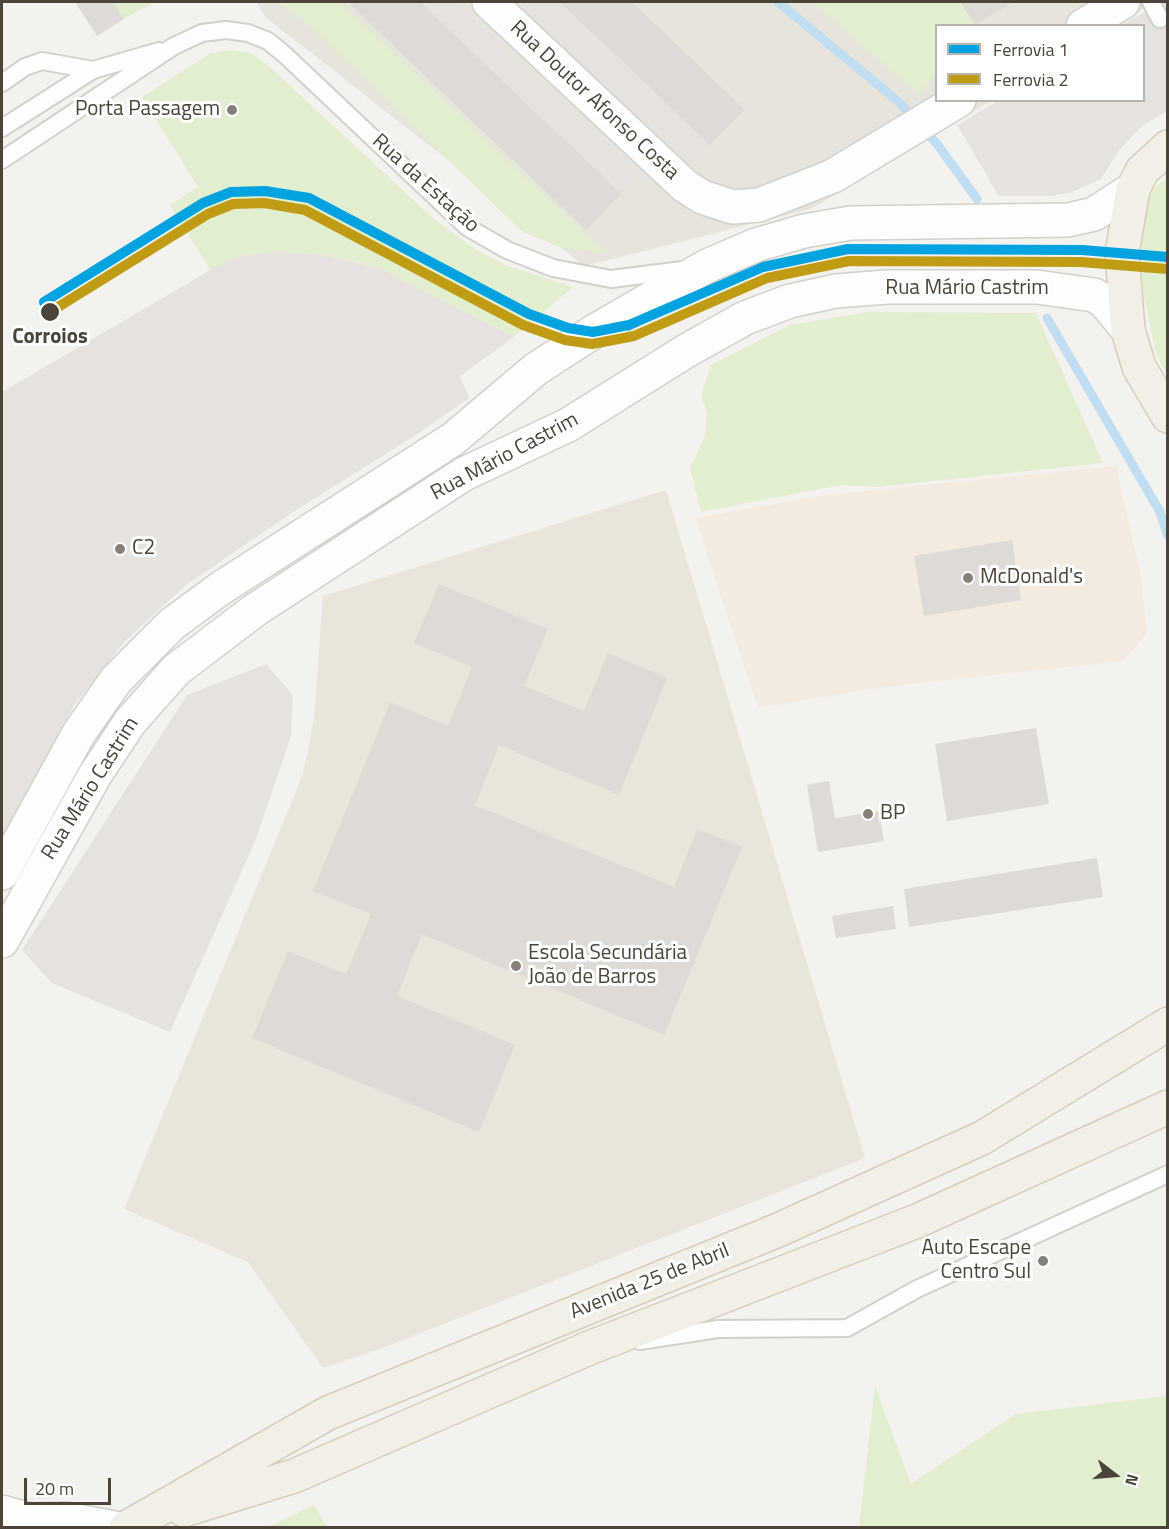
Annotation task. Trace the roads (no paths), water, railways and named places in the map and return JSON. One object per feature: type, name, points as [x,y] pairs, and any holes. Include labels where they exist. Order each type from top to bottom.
[{"type":"main road","points":[[1167,147],[1142,171],[1133,189],[1122,253],[1128,330],[1140,367],[1167,416]]},
{"type":"main road","name":"Avenida 25 de Abril","points":[[127,1527],[328,1413],[776,1231],[982,1138],[1167,1024]]},
{"type":"main road","name":"Avenida 25 de Abril","points":[[127,1527],[294,1476],[589,1348],[953,1206],[1167,1107]]},
{"type":"street","name":"Rua Doutor Afonso Costa","points":[[489,2],[685,186],[702,197],[733,207],[759,205],[833,176],[948,108]]},
{"type":"street","points":[[1086,24],[1123,2]]},
{"type":"street","name":"Rua Mário Castrim","points":[[2,873],[79,733],[116,680],[172,624],[221,588],[453,439],[536,369],[578,342],[707,266],[756,245],[804,231],[851,223],[1068,220],[1094,214],[1133,189]]},
{"type":"street","name":"Rua Mário Castrim","points":[[2,941],[82,797],[130,722],[183,663],[255,610],[464,474],[568,425],[686,351],[745,318],[790,301],[836,291],[887,287],[1037,287],[1094,295],[1104,301],[1128,330]]},
{"type":"street","points":[[2,1512],[30,1521],[66,1519],[115,1527]]},
{"type":"lane","points":[[1151,2],[1160,20]]},
{"type":"lane","name":"Rua da Estação","points":[[2,128],[93,70],[174,46],[202,33],[226,30],[248,33],[268,41],[467,227],[507,250],[553,268],[611,279],[707,266]]},
{"type":"lane","name":"Rua da Estação","points":[[2,160],[174,46]]},
{"type":"lane","points":[[2,83],[25,67],[42,61],[93,70]]},
{"type":"lane","points":[[589,1348],[718,1329],[847,1328],[917,1289],[1167,1174]]},
{"type":"waterway","points":[[778,2],[899,102],[937,144],[977,199]]},
{"type":"waterway","points":[[1047,318],[1160,512],[1168,536]]},
{"type":"rail line","name":"1","points":[[44,302],[203,203],[231,192],[265,191],[309,198],[529,314],[568,328],[593,332],[629,325],[763,267],[848,249],[1082,250],[1168,257]]},
{"type":"rail line","name":"2","points":[[50,312],[208,214],[233,204],[264,203],[305,210],[523,325],[565,340],[592,344],[634,336],[767,278],[849,261],[1081,262],[1167,269]]},
{"type":"place","name":"Porta Passagem","points":[[232,110]]},
{"type":"place","name":"Corroios","points":[[50,312]]},
{"type":"place","name":"C2","points":[[120,549]]},
{"type":"place","name":"McDonald's","points":[[968,578]]},
{"type":"place","name":"BP","points":[[868,814]]},
{"type":"place","name":"Escola Secundária João de Barros","points":[[516,966]]},
{"type":"place","name":"Auto Escape Centro Sul","points":[[1043,1261]]}]
